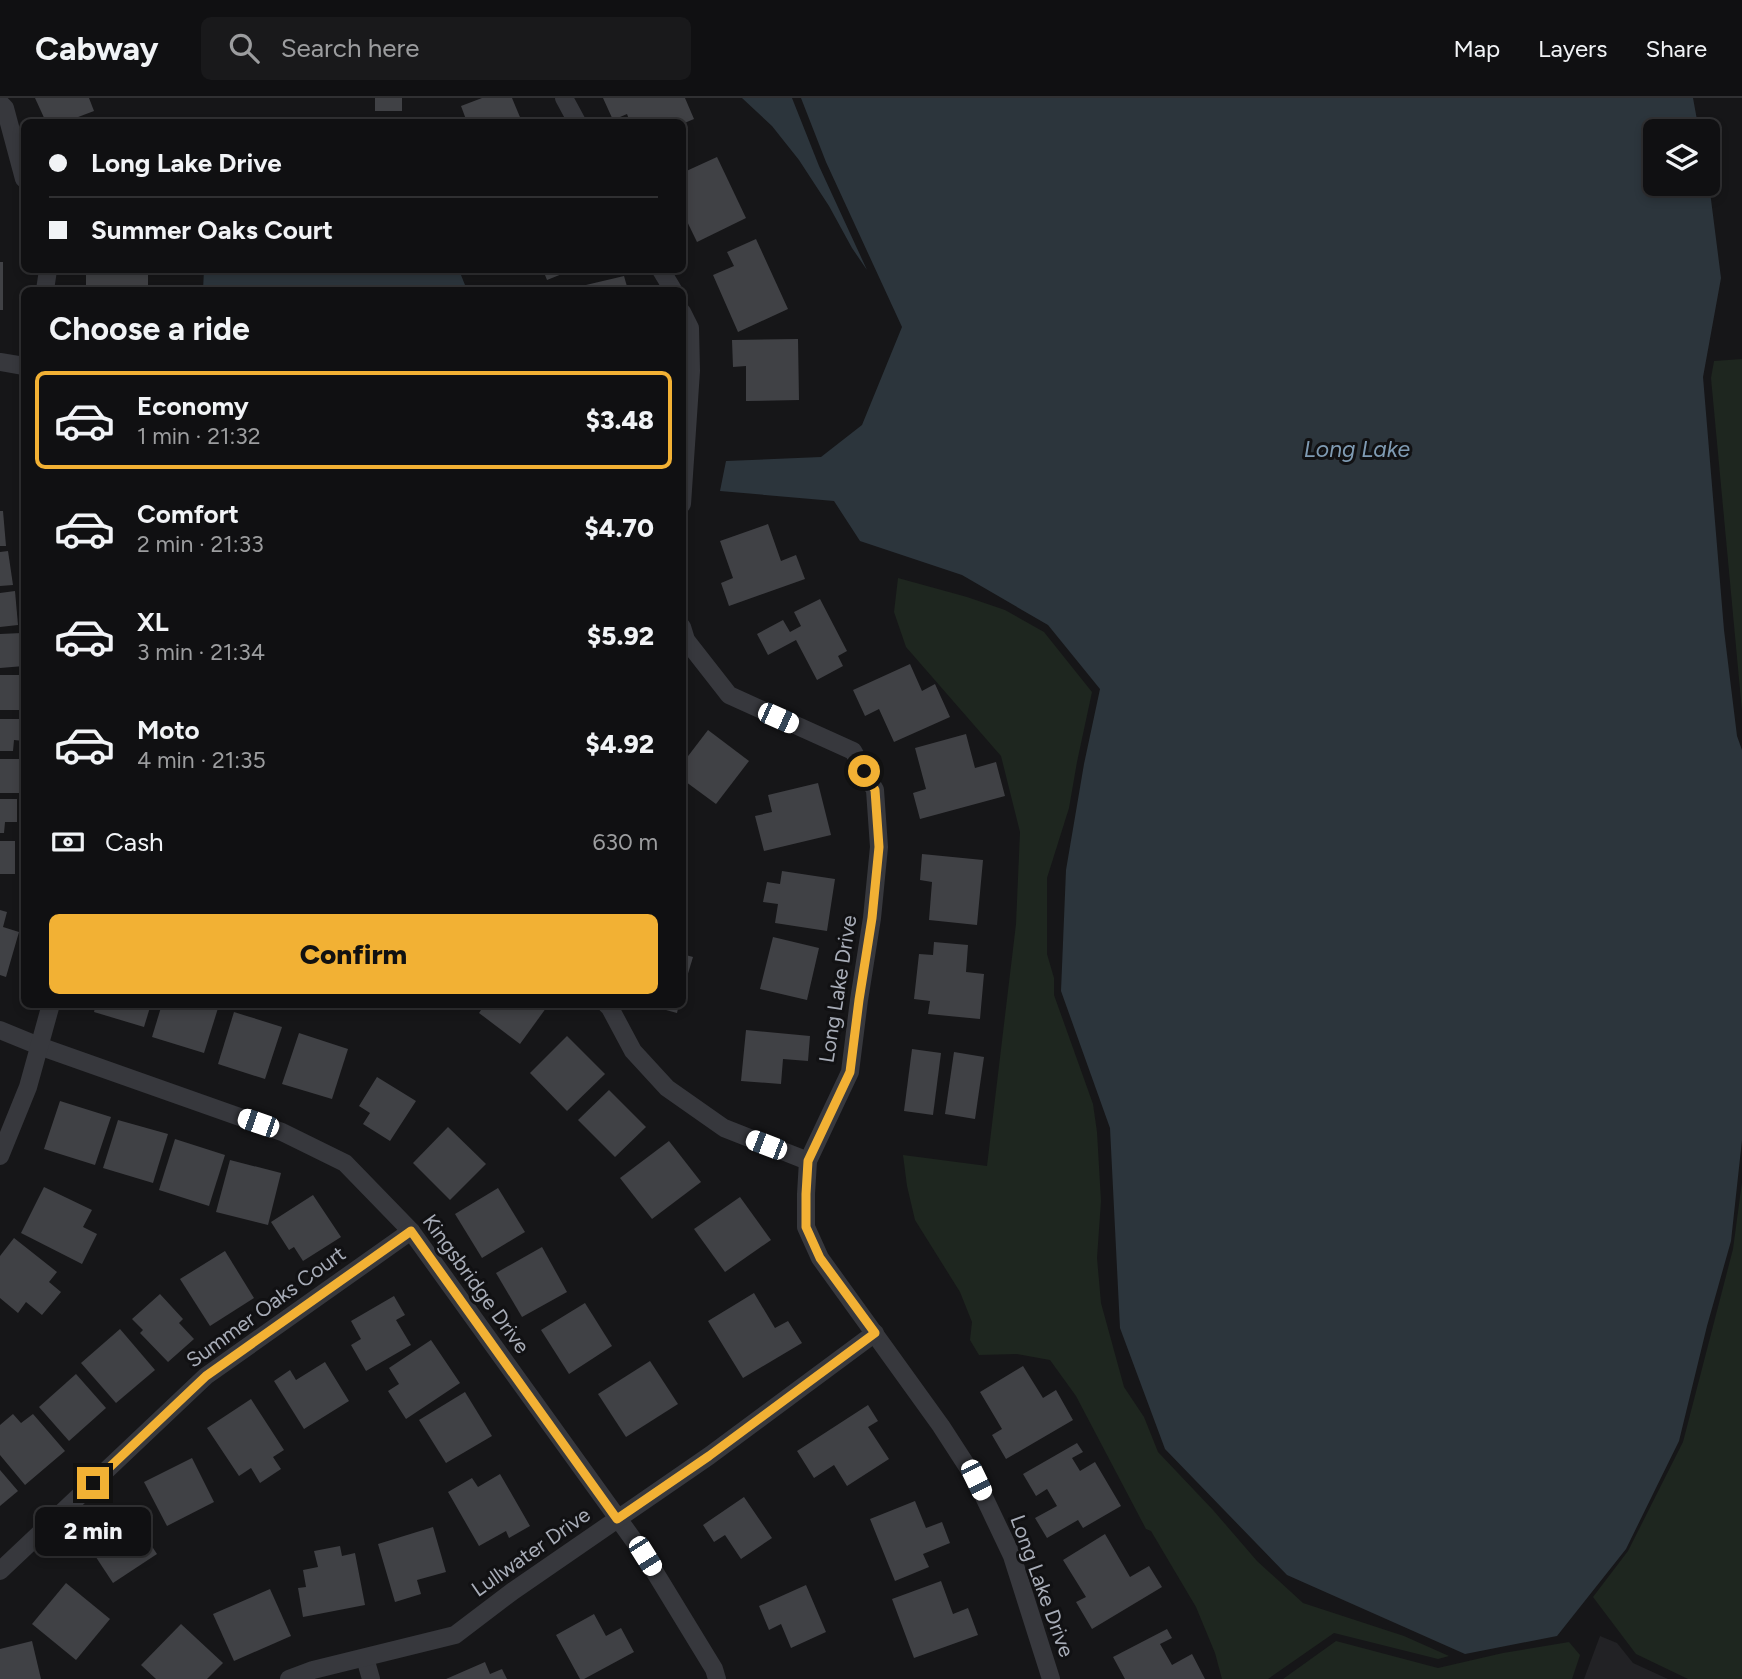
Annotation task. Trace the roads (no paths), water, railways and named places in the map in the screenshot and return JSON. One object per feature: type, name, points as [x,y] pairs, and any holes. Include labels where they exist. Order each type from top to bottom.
[{"type":"street","points":[[564,98],[575,119]]},
{"type":"street","points":[[0,103],[5,108],[21,168]]},
{"type":"street","points":[[686,320],[690,328],[691,370],[686,444]]},
{"type":"street","points":[[0,362],[21,366]]},
{"type":"street","name":"Long Lake Drive","points":[[686,640],[729,695],[853,751],[875,790],[879,847],[872,918],[850,1072],[808,1161],[806,1227],[820,1258],[941,1426],[976,1480],[1012,1556],[1051,1679]]},
{"type":"street","points":[[0,1156],[28,1087],[50,1008]]},
{"type":"street","points":[[608,1008],[633,1051],[667,1088],[724,1128],[808,1161]]},
{"type":"street","name":"Kingsbridge Drive","points":[[0,1030],[282,1132],[345,1163],[411,1231],[652,1568],[714,1669],[717,1679]]},
{"type":"street","name":"Summer Oaks Court","points":[[0,1572],[206,1376],[411,1231]]},
{"type":"street","name":"Lullwater Drive","points":[[289,1679],[313,1670],[455,1635],[709,1456],[875,1333]]},
{"type":"street","points":[[365,1658],[371,1679]]},
{"type":"water","points":[[742,98],[792,98],[819,166],[867,270],[799,160],[772,126]]},
{"type":"water","name":"Long Lake","points":[[801,98],[1693,98],[1697,119],[1643,119],[1643,196],[1711,196],[1721,278],[1703,377],[1724,630],[1737,736],[1742,750],[1742,1140],[1731,1241],[1679,1441],[1626,1549],[1557,1636],[1465,1654],[1287,1575],[1165,1449],[1120,1328],[1110,1128],[1061,991],[1066,870],[1100,689],[1048,625],[962,575],[860,541],[834,501],[720,491],[726,461],[821,457],[862,425],[902,327],[826,162]]},
{"type":"water","points":[[204,273],[460,273],[466,287],[203,287]]}]
